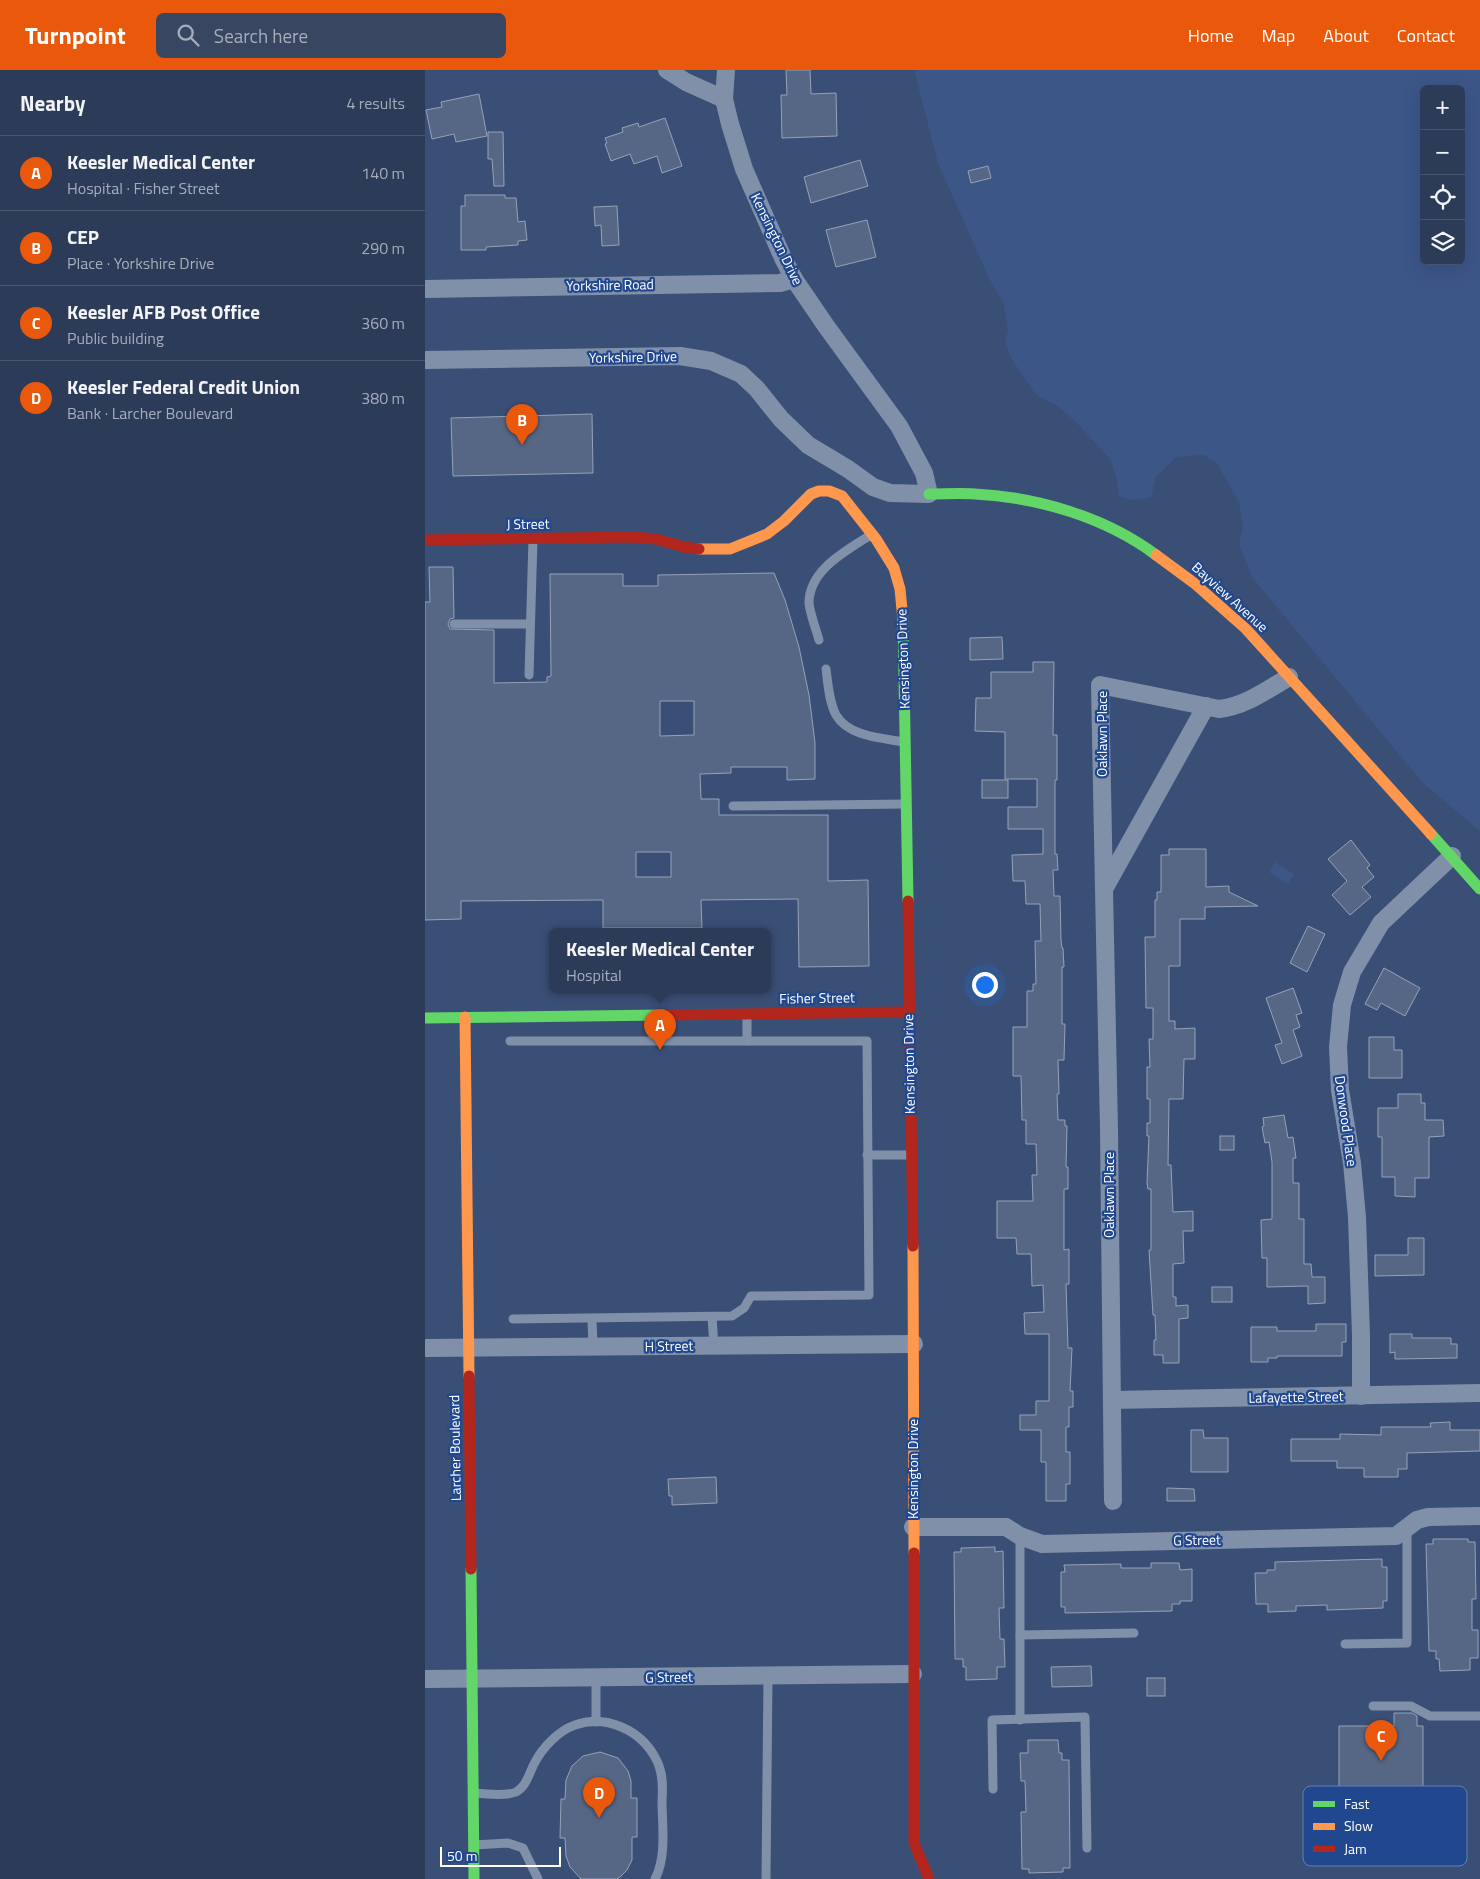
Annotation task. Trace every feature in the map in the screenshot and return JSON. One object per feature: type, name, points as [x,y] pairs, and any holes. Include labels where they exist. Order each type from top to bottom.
[{"type":"street","points":[[667,70],[686,82],[724,99]]},
{"type":"street","name":"Kensington Drive","points":[[726,70],[724,99],[744,169],[794,279],[899,426],[924,473],[929,494]]},
{"type":"street","name":"Yorkshire Road","points":[[425,289],[780,283],[794,279]]},
{"type":"street","name":"Yorkshire Drive","points":[[425,360],[680,356],[711,361],[741,374],[757,389],[781,419],[808,445],[848,469],[873,487],[890,493],[929,494]]},
{"type":"street","name":"Kensington Drive","points":[[632,537],[656,539],[683,547],[712,550],[730,548],[767,534],[785,522],[811,494],[819,491],[829,491],[842,496],[872,534],[894,568],[900,589],[904,625],[914,1344],[914,1843],[929,1879]]},
{"type":"street","name":"Bayview Avenue","points":[[929,494],[976,494],[1028,500],[1070,512],[1113,530],[1144,546],[1247,628],[1480,889]]},
{"type":"street","name":"J Street","points":[[425,540],[632,537]]},
{"type":"street","name":"Oaklawn Place","points":[[1113,1501],[1109,1128],[1100,685],[1219,709],[1230,708],[1248,701],[1289,677]]},
{"type":"street","points":[[1104,889],[1207,706]]},
{"type":"street","name":"Donwood Place","points":[[1361,1396],[1357,1217],[1352,1164],[1339,1090],[1338,1047],[1342,1005],[1352,972],[1381,923],[1452,856]]},
{"type":"street","name":"Fisher Street","points":[[425,1018],[909,1012]]},
{"type":"street","name":"Larcher Boulevard","points":[[465,1017],[474,1879]]},
{"type":"street","name":"H Street","points":[[425,1348],[914,1344]]},
{"type":"street","name":"Lafayette Street","points":[[1112,1400],[1480,1393]]},
{"type":"street","name":"G Street","points":[[913,1527],[1006,1527],[1020,1536],[1041,1544],[1061,1544],[1396,1536],[1417,1520],[1428,1517],[1480,1516]]},
{"type":"street","name":"G Street","points":[[425,1679],[913,1674]]},
{"type":"lane","points":[[819,640],[809,603],[812,586],[820,574],[835,560],[872,534]]},
{"type":"lane","points":[[529,675],[533,539]]},
{"type":"lane","points":[[454,624],[530,624]]},
{"type":"lane","points":[[826,669],[831,700],[837,716],[850,729],[905,742]]},
{"type":"lane","points":[[733,806],[906,804]]},
{"type":"lane","points":[[747,1014],[747,1041]]},
{"type":"lane","points":[[509,1041],[867,1040],[869,1295],[751,1296],[744,1308],[732,1316],[513,1319]]},
{"type":"lane","points":[[867,1155],[911,1155]]},
{"type":"lane","points":[[712,1317],[714,1346]]},
{"type":"lane","points":[[592,1319],[593,1347]]},
{"type":"lane","points":[[1345,1644],[1407,1643],[1407,1528]]},
{"type":"lane","points":[[1020,1536],[1020,1720]]},
{"type":"lane","points":[[1020,1635],[1134,1633]]},
{"type":"lane","points":[[766,1879],[768,1676]]},
{"type":"lane","points":[[596,1677],[596,1722]]},
{"type":"lane","points":[[1373,1706],[1411,1706],[1429,1716],[1480,1716]]},
{"type":"lane","points":[[993,1789],[993,1720],[1085,1717],[1087,1848]]},
{"type":"lane","points":[[474,1793],[515,1793],[524,1786],[535,1763],[558,1734],[575,1725],[596,1722],[614,1724],[632,1732],[646,1744],[656,1760],[663,1779],[662,1851],[655,1879]]},
{"type":"lane","points":[[474,1845],[508,1843],[523,1848],[538,1879]]},
{"type":"water","points":[[914,70],[1480,70],[1480,831],[1423,783],[1252,577],[1239,544],[1243,527],[1239,502],[1216,462],[1203,455],[1176,457],[1156,477],[1151,497],[1131,500],[1119,496],[1116,476],[1110,459],[1076,422],[1056,405],[1036,395],[1011,358],[1005,341],[1008,331],[1004,304],[990,280],[938,163]]},
{"type":"water","points":[[1275,862],[1294,874],[1288,884],[1269,872]]},
{"type":"building","points":[[786,70],[810,70],[811,94],[836,93],[837,136],[782,138],[781,95],[787,95]]},
{"type":"building","points":[[479,94],[487,136],[456,142],[454,134],[432,139],[426,110],[442,107],[441,102]]},
{"type":"building","points":[[665,118],[682,166],[662,173],[657,156],[634,164],[630,154],[611,161],[605,144],[607,143],[605,138],[623,132],[622,128],[638,123],[639,127]]},
{"type":"building","points":[[488,132],[503,132],[504,186],[494,186],[492,159],[488,159]]},
{"type":"building","points":[[860,160],[868,186],[811,203],[804,177]]},
{"type":"building","points":[[988,166],[991,178],[971,183],[968,171]]},
{"type":"building","points":[[465,195],[505,195],[505,198],[516,198],[518,222],[525,221],[527,240],[518,241],[518,245],[486,247],[486,250],[461,250],[461,206],[465,206]]},
{"type":"building","points":[[617,206],[619,245],[602,246],[601,225],[595,226],[594,207]]},
{"type":"building","points":[[867,220],[876,257],[836,267],[826,230]]},
{"type":"building","points":[[592,414],[593,473],[453,476],[451,418]]},
{"type":"building","points":[[429,567],[453,567],[454,618],[450,619],[448,624],[450,629],[494,630],[494,683],[547,682],[547,677],[551,676],[550,574],[623,574],[623,586],[658,586],[658,575],[774,573],[785,600],[799,647],[809,695],[815,743],[815,779],[787,780],[787,767],[731,767],[731,773],[700,774],[701,799],[719,799],[719,815],[828,815],[828,881],[868,880],[869,966],[799,967],[798,899],[701,900],[702,928],[603,928],[603,900],[461,901],[461,919],[425,920],[425,602],[430,602]],"holes":[[[660,701],[694,701],[694,735],[660,736]],[[636,852],[671,852],[671,877],[636,877]]]},
{"type":"building","points":[[1002,637],[1003,659],[970,660],[970,638]]},
{"type":"building","points":[[1033,662],[1054,662],[1053,735],[1057,735],[1055,854],[1057,854],[1058,870],[1053,870],[1054,896],[1060,896],[1064,967],[1062,967],[1062,1024],[1065,1024],[1064,1060],[1058,1060],[1059,1094],[1057,1094],[1058,1120],[1065,1120],[1065,1126],[1067,1126],[1066,1167],[1068,1167],[1068,1189],[1064,1189],[1064,1250],[1069,1249],[1069,1284],[1066,1284],[1068,1348],[1072,1348],[1070,1391],[1073,1391],[1073,1407],[1069,1407],[1069,1427],[1066,1427],[1066,1452],[1070,1452],[1070,1484],[1066,1484],[1066,1501],[1046,1501],[1046,1462],[1041,1462],[1041,1430],[1020,1430],[1020,1415],[1036,1415],[1036,1401],[1049,1401],[1049,1334],[1025,1334],[1024,1313],[1044,1312],[1043,1285],[1032,1286],[1031,1254],[1017,1254],[1016,1238],[997,1238],[997,1201],[1033,1201],[1032,1175],[1037,1175],[1036,1144],[1026,1144],[1026,1120],[1022,1120],[1021,1076],[1013,1076],[1013,1027],[1027,1027],[1027,991],[1033,991],[1033,984],[1036,984],[1035,941],[1041,941],[1040,904],[1026,904],[1025,881],[1013,881],[1012,855],[1043,854],[1043,829],[1008,829],[1008,807],[1037,807],[1037,779],[1005,779],[1005,732],[975,731],[976,698],[991,698],[991,672],[1033,672]]},
{"type":"building","points":[[982,780],[1008,780],[1008,798],[982,798]]},
{"type":"building","points":[[1351,840],[1370,865],[1367,868],[1374,877],[1362,887],[1371,897],[1350,915],[1332,895],[1347,881],[1328,859]]},
{"type":"building","points":[[1169,849],[1206,849],[1206,887],[1229,886],[1229,892],[1258,906],[1205,907],[1205,919],[1180,919],[1180,966],[1169,966],[1169,1021],[1175,1021],[1175,1029],[1195,1028],[1195,1059],[1184,1059],[1183,1099],[1169,1099],[1168,1165],[1171,1165],[1173,1212],[1193,1211],[1193,1231],[1183,1231],[1184,1263],[1173,1264],[1173,1297],[1176,1297],[1176,1306],[1188,1305],[1188,1318],[1179,1319],[1179,1363],[1163,1363],[1163,1355],[1154,1355],[1154,1340],[1156,1340],[1155,1315],[1153,1315],[1149,1250],[1151,1250],[1151,1189],[1148,1189],[1147,1183],[1149,1136],[1147,1136],[1147,1123],[1150,1123],[1150,1099],[1147,1099],[1147,1067],[1150,1067],[1149,1039],[1153,1039],[1153,1008],[1146,1008],[1145,937],[1155,937],[1155,900],[1157,900],[1157,892],[1161,892],[1161,855],[1169,855]]},
{"type":"building","points":[[1308,926],[1325,934],[1307,972],[1290,963]]},
{"type":"building","points":[[1384,968],[1420,988],[1405,1016],[1381,1003],[1377,1010],[1365,1004]]},
{"type":"building","points":[[1293,988],[1302,1013],[1296,1015],[1300,1027],[1293,1030],[1302,1056],[1282,1064],[1275,1045],[1282,1043],[1266,998]]},
{"type":"building","points":[[1369,1037],[1394,1037],[1394,1050],[1402,1050],[1402,1078],[1369,1078]]},
{"type":"building","points":[[1398,1094],[1421,1094],[1421,1103],[1425,1103],[1425,1120],[1443,1120],[1444,1136],[1429,1137],[1429,1178],[1415,1178],[1415,1197],[1395,1196],[1395,1177],[1382,1177],[1382,1137],[1378,1137],[1378,1108],[1398,1108]]},
{"type":"building","points":[[1284,1115],[1288,1138],[1293,1137],[1296,1158],[1293,1158],[1293,1183],[1299,1183],[1299,1219],[1304,1219],[1304,1264],[1311,1264],[1312,1277],[1325,1277],[1325,1303],[1308,1304],[1308,1286],[1267,1287],[1267,1258],[1262,1258],[1261,1220],[1272,1219],[1272,1162],[1269,1142],[1265,1143],[1262,1127],[1264,1126],[1263,1118]]},
{"type":"building","points":[[1220,1136],[1234,1136],[1234,1150],[1220,1150]]},
{"type":"building","points":[[1408,1238],[1424,1238],[1424,1275],[1375,1276],[1375,1255],[1408,1255]]},
{"type":"building","points":[[1212,1287],[1232,1287],[1232,1302],[1212,1302]]},
{"type":"building","points":[[1316,1324],[1346,1324],[1346,1342],[1342,1342],[1342,1356],[1277,1356],[1277,1358],[1268,1358],[1268,1362],[1251,1362],[1251,1327],[1277,1327],[1277,1331],[1316,1331]]},
{"type":"building","points":[[1390,1334],[1412,1334],[1412,1338],[1451,1338],[1451,1344],[1457,1344],[1457,1358],[1395,1359],[1395,1352],[1390,1353]]},
{"type":"building","points":[[1450,1422],[1450,1430],[1480,1430],[1480,1451],[1407,1453],[1407,1469],[1398,1469],[1398,1477],[1364,1477],[1364,1468],[1337,1468],[1337,1461],[1291,1461],[1291,1439],[1340,1439],[1340,1434],[1381,1435],[1381,1427],[1431,1427],[1430,1423]]},
{"type":"building","points":[[1191,1430],[1203,1430],[1204,1438],[1228,1438],[1228,1472],[1191,1472]]},
{"type":"building","points":[[716,1477],[717,1503],[672,1505],[672,1496],[669,1496],[668,1479]]},
{"type":"building","points":[[1167,1488],[1194,1489],[1195,1501],[1167,1501]]},
{"type":"building","points":[[1433,1539],[1468,1539],[1468,1542],[1475,1542],[1476,1599],[1472,1599],[1472,1630],[1478,1630],[1478,1658],[1470,1658],[1470,1670],[1440,1671],[1439,1659],[1436,1659],[1436,1651],[1429,1651],[1426,1544],[1433,1544]]},
{"type":"building","points":[[995,1547],[995,1552],[1003,1551],[1004,1608],[999,1608],[1000,1639],[1004,1639],[1005,1667],[997,1667],[997,1679],[966,1680],[966,1667],[963,1667],[963,1659],[955,1659],[954,1552],[961,1552],[961,1548]]},
{"type":"building","points":[[1382,1559],[1382,1567],[1387,1567],[1387,1601],[1383,1601],[1383,1608],[1327,1610],[1327,1605],[1296,1606],[1296,1611],[1268,1612],[1268,1604],[1256,1604],[1255,1573],[1267,1573],[1267,1570],[1275,1570],[1275,1562]]},
{"type":"building","points":[[1151,1563],[1179,1563],[1180,1570],[1192,1569],[1192,1601],[1180,1601],[1180,1604],[1172,1604],[1172,1611],[1065,1613],[1065,1607],[1061,1607],[1061,1572],[1065,1572],[1064,1565],[1121,1564],[1121,1568],[1151,1568]]},
{"type":"building","points":[[1091,1666],[1092,1686],[1052,1687],[1051,1667]]},
{"type":"building","points":[[1147,1678],[1165,1678],[1165,1696],[1147,1696]]},
{"type":"building","points":[[1394,1713],[1412,1713],[1417,1716],[1417,1726],[1423,1726],[1423,1786],[1339,1786],[1339,1726],[1394,1726]]},
{"type":"building","points":[[1028,1740],[1058,1740],[1059,1753],[1062,1753],[1062,1760],[1069,1760],[1070,1868],[1063,1868],[1063,1872],[1029,1873],[1029,1869],[1022,1869],[1021,1812],[1026,1812],[1025,1781],[1021,1781],[1020,1753],[1028,1753]]},
{"type":"building","points":[[600,1752],[618,1758],[628,1771],[631,1781],[631,1798],[637,1798],[637,1837],[632,1837],[632,1860],[627,1870],[620,1877],[617,1879],[581,1879],[570,1867],[566,1856],[565,1838],[560,1838],[561,1799],[565,1799],[566,1780],[572,1766],[583,1756]]},
{"type":"traffic: fast","points":[[929,494],[998,496],[1022,499],[1070,511],[1115,530],[1156,555]]},
{"type":"traffic: fast","points":[[903,620],[908,901]]},
{"type":"traffic: fast","points":[[1431,834],[1480,889]]},
{"type":"traffic: fast","points":[[425,1018],[663,1015]]},
{"type":"traffic: fast","points":[[471,1569],[474,1879]]},
{"type":"traffic: slow","points":[[699,549],[730,549],[767,534],[784,521],[811,494],[819,491],[829,491],[842,496],[876,539],[894,568],[900,589],[903,620]]},
{"type":"traffic: slow","points":[[1156,555],[1194,583],[1246,629],[1431,834]]},
{"type":"traffic: slow","points":[[465,1017],[469,1376]]},
{"type":"traffic: slow","points":[[913,1246],[914,1553]]},
{"type":"traffic: jam","points":[[425,540],[632,537],[656,539],[699,549]]},
{"type":"traffic: jam","points":[[908,901],[913,1246]]},
{"type":"traffic: jam","points":[[663,1015],[909,1012]]},
{"type":"traffic: jam","points":[[469,1376],[471,1569]]},
{"type":"traffic: jam","points":[[914,1553],[914,1843],[929,1879]]},
{"type":"place","name":"CEP","points":[[522,445]]},
{"type":"place","name":"Keesler Medical Center","points":[[660,1050]]},
{"type":"place","name":"Keesler AFB Post Office","points":[[1381,1761]]},
{"type":"place","name":"Keesler Federal Credit Union","points":[[599,1818]]}]
